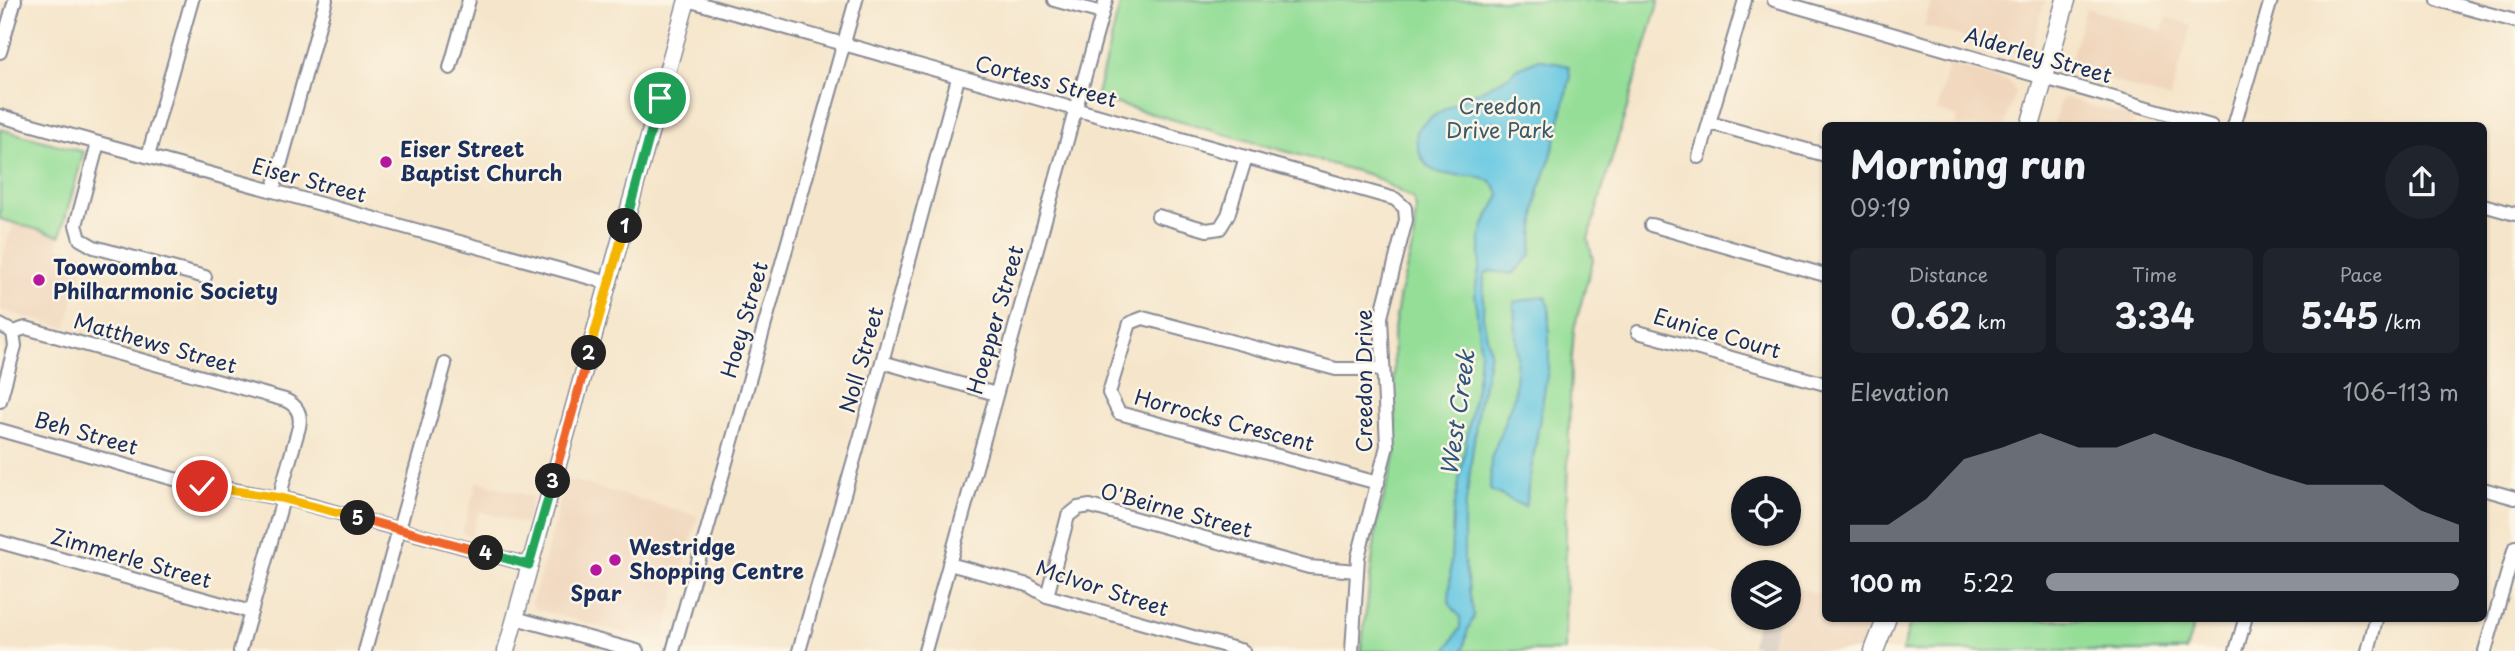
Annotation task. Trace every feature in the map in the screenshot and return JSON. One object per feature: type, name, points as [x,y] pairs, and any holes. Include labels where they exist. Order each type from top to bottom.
[{"type":"highway","points":[[2031,122],[2066,0]]},
{"type":"highway","points":[[1874,651],[1885,622]]},
{"type":"highway","points":[[1885,651],[1892,622]]},
{"type":"main road","points":[[506,651],[687,0]]},
{"type":"street","points":[[0,52],[15,0]]},
{"type":"street","points":[[148,156],[192,0]]},
{"type":"street","points":[[272,191],[326,0]]},
{"type":"street","points":[[450,68],[469,0]]},
{"type":"street","name":"Cortess Street","points":[[687,0],[1395,199]]},
{"type":"street","name":"Hoey Street","points":[[673,651],[856,0]]},
{"type":"street","points":[[1054,0],[1102,13]]},
{"type":"street","name":"Hoepper Street","points":[[925,651],[1106,0]]},
{"type":"street","points":[[1699,157],[1745,0]]},
{"type":"street","name":"Alderley Street","points":[[1774,0],[2197,122]]},
{"type":"street","points":[[2235,122],[2271,0]]},
{"type":"street","points":[[2438,0],[2515,21]]},
{"type":"street","name":"Noll Street","points":[[799,651],[882,362],[958,78]]},
{"type":"street","name":"Eiser Street","points":[[0,116],[609,283]]},
{"type":"street","points":[[1710,123],[1822,154]]},
{"type":"street","points":[[98,143],[76,225],[80,239],[94,247],[205,277]]},
{"type":"street","points":[[1158,216],[1206,230],[1220,228],[1228,215],[1246,157]]},
{"type":"street","name":"Creedon Drive","points":[[1352,651],[1358,557],[1388,446],[1381,317],[1406,220],[1405,208],[1395,199]]},
{"type":"street","points":[[2487,206],[2515,214]]},
{"type":"street","points":[[1651,225],[1822,274]]},
{"type":"street","name":"Horrocks Crescent","points":[[1378,483],[1119,412],[1110,393],[1130,323],[1143,317],[1336,369],[1383,369]]},
{"type":"street","name":"Matthews Street","points":[[0,325],[13,332],[26,328],[39,331],[292,404],[298,411],[300,422],[281,498]]},
{"type":"street","points":[[0,401],[16,343],[13,332]]},
{"type":"street","name":"Eunice Court","points":[[1638,332],[1822,383]]},
{"type":"street","points":[[882,362],[996,394]]},
{"type":"street","points":[[365,651],[445,363]]},
{"type":"street","name":"Beh Street","points":[[0,430],[191,484],[281,498],[529,565]]},
{"type":"street","points":[[2487,490],[2515,498]]},
{"type":"street","points":[[240,651],[281,498]]},
{"type":"street","name":"O'Beirne Street","points":[[1047,596],[1068,516],[1078,508],[1090,506],[1309,567],[1357,571]]},
{"type":"street","name":"Zimmerle Street","points":[[0,542],[251,612]]},
{"type":"street","points":[[2485,651],[2511,577],[2515,547]]},
{"type":"street","name":"McIvor Street","points":[[949,564],[1028,585],[1047,596],[1243,651]]},
{"type":"street","points":[[515,618],[637,651]]},
{"type":"street","points":[[2236,651],[2244,622]]},
{"type":"street","points":[[2368,651],[2375,622]]},
{"type":"shaded area","points":[[1932,0],[2045,0],[2032,48],[2019,53],[1924,26]]},
{"type":"shaded area","points":[[2086,8],[2162,31],[2167,17],[2192,25],[2170,99],[2077,70],[2072,55]]},
{"type":"shaded area","points":[[1949,65],[2009,81],[2015,92],[2006,122],[1956,122],[1958,117],[1937,111]]},
{"type":"shaded area","points":[[2065,98],[2135,118],[2134,122],[2054,122],[2060,102]]},
{"type":"shaded area","name":"Toowoomba Philharmonic Society","points":[[13,223],[60,236],[58,247],[86,254],[66,328],[0,310],[0,268]]},
{"type":"shaded area","name":"Westridge Shopping Centre","points":[[567,479],[698,516],[663,638],[656,642],[535,609],[532,603]]},
{"type":"shaded area","points":[[477,481],[533,497],[525,524],[479,511],[471,536],[462,533]]},
{"type":"shaded area","points":[[1801,589],[1822,595],[1822,622],[1868,622],[1860,651],[1769,650],[1775,630],[1801,630]]},
{"type":"shaded area","points":[[1755,630],[1775,630],[1769,650],[1751,644]]},
{"type":"green space","name":"Creedon Drive Park","points":[[1121,0],[1659,0],[1588,239],[1593,260],[1574,329],[1566,519],[1565,651],[1361,651],[1377,522],[1396,453],[1393,335],[1400,293],[1413,244],[1416,208],[1413,199],[1370,175],[1096,98]]},
{"type":"green space","points":[[0,129],[84,152],[60,236],[0,219]]},
{"type":"green space","points":[[1910,622],[2194,622],[2186,651],[1902,651]]},
{"type":"water","points":[[1539,59],[1569,66],[1570,79],[1551,157],[1538,193],[1531,255],[1513,274],[1490,271],[1484,274],[1483,317],[1490,352],[1479,401],[1464,518],[1464,561],[1474,617],[1463,651],[1446,651],[1460,628],[1460,617],[1449,603],[1453,514],[1478,375],[1480,350],[1475,292],[1480,263],[1480,239],[1485,222],[1500,196],[1493,184],[1483,178],[1444,174],[1432,169],[1423,160],[1417,131],[1422,124],[1445,109]]},
{"type":"water","points":[[1546,296],[1549,308],[1549,364],[1525,507],[1490,490],[1491,459],[1514,396],[1517,356],[1514,302]]},
{"type":"place","name":"Eiser Street Baptist Church","points":[[386,162]]},
{"type":"place","name":"Toowoomba Philharmonic Society","points":[[39,280]]},
{"type":"place","name":"Westridge Shopping Centre","points":[[615,560]]},
{"type":"place","name":"Spar","points":[[596,570]]},
{"type":"route","points":[[202,486],[295,501],[529,565],[660,98]]},
{"type":"water label","name":"West Creek","points":[[1458,413]]}]
